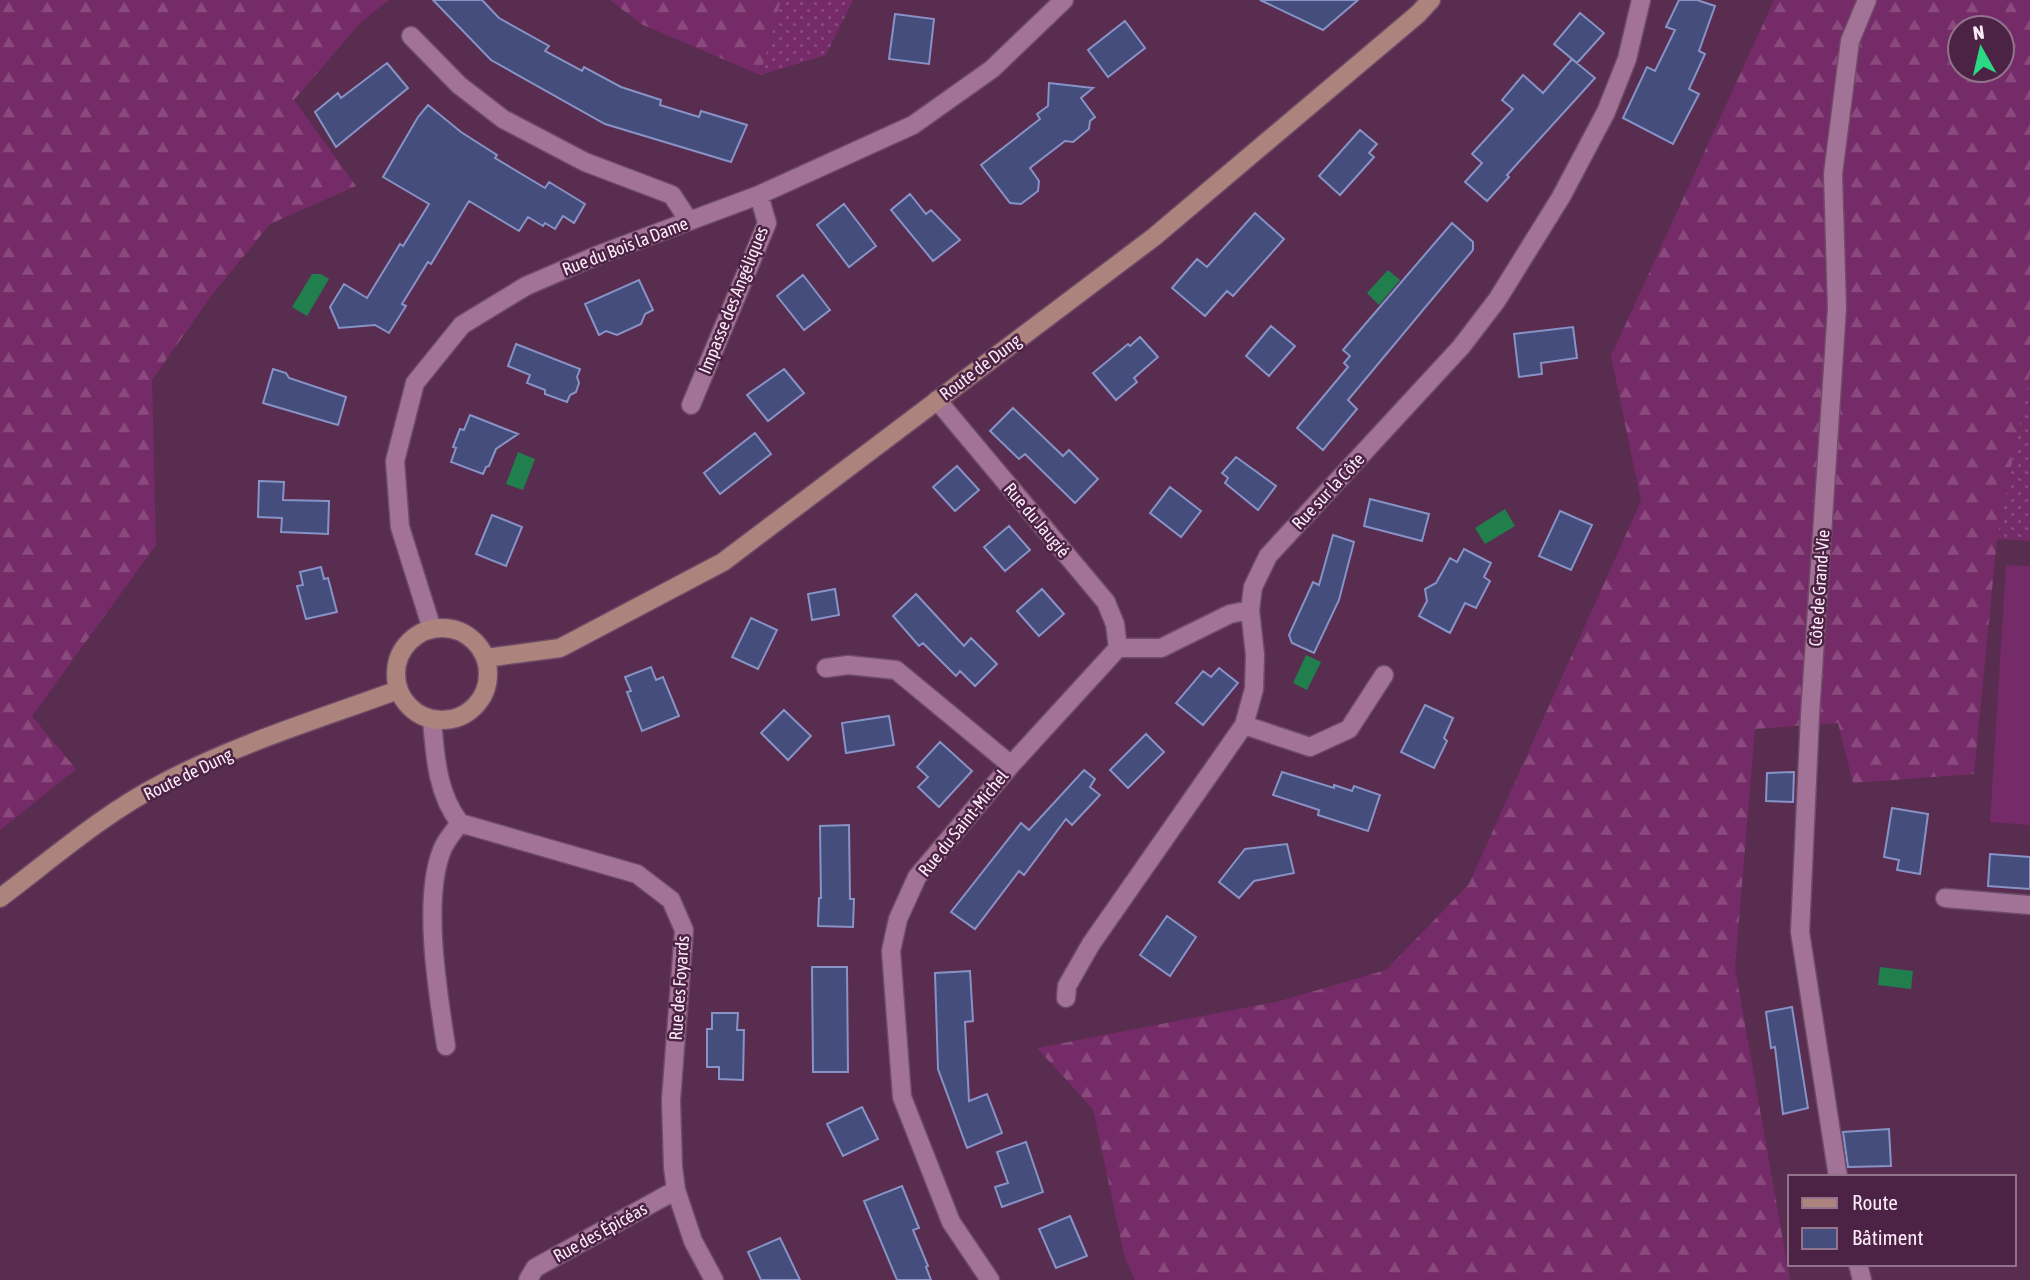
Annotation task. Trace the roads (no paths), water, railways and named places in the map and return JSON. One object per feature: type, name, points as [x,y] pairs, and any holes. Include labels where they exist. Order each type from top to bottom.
[{"type":"street","name":"Rue du Bois la Dame","points":[[432,629],[400,527],[395,461],[415,383],[462,326],[526,286],[598,255],[759,195],[912,125],[992,69],[1064,0]]},
{"type":"street","name":"Route de Dung","points":[[486,658],[560,648],[723,562],[1154,237],[1418,14],[1431,0]]},
{"type":"street","name":"Rue sur la Côte","points":[[1066,998],[1067,986],[1091,944],[1244,725],[1254,689],[1255,655],[1250,610],[1253,587],[1268,556],[1461,347],[1497,300],[1561,197],[1606,112],[1627,59],[1642,0]]},
{"type":"street","name":"Côte de Grand-Vie","points":[[1838,1175],[1800,932],[1810,715],[1837,308],[1833,174],[1850,41],[1867,0]]},
{"type":"street","points":[[411,36],[459,85],[503,119],[585,162],[672,195],[689,221]]},
{"type":"street","name":"Impasse des Angéliques","points":[[691,405],[766,223],[759,195]]},
{"type":"street","name":"Rue du Jaugié","points":[[937,400],[1106,602],[1115,624],[1118,648]]},
{"type":"street","points":[[1118,648],[1161,648],[1230,614],[1250,610]]},
{"type":"street","points":[[432,629],[449,629],[465,634],[478,644],[486,658],[489,678],[483,697],[470,712],[452,720],[432,720],[411,709],[398,690],[396,671],[402,652],[415,637],[432,629]]},
{"type":"street","name":"Rue du Saint-Michel","points":[[990,1280],[951,1222],[902,1097],[891,951],[898,919],[918,877],[1011,765],[1118,648]]},
{"type":"street","points":[[826,668],[848,665],[896,670],[1011,765]]},
{"type":"street","points":[[1244,725],[1310,747],[1349,729],[1384,676]]},
{"type":"street","name":"Route de Dung","points":[[0,898],[107,817],[159,784],[216,758],[398,690]]},
{"type":"street","points":[[432,720],[438,770],[449,809],[460,822],[442,849],[432,885],[436,981],[446,1046]]},
{"type":"street","name":"Rue des Foyards","points":[[460,822],[637,874],[671,900],[684,930],[671,1100],[673,1167],[676,1190],[693,1241],[714,1280]]},
{"type":"street","points":[[1945,898],[2030,905]]},
{"type":"street","name":"Rue des Épicéas","points":[[528,1280],[535,1268],[676,1190]]}]
